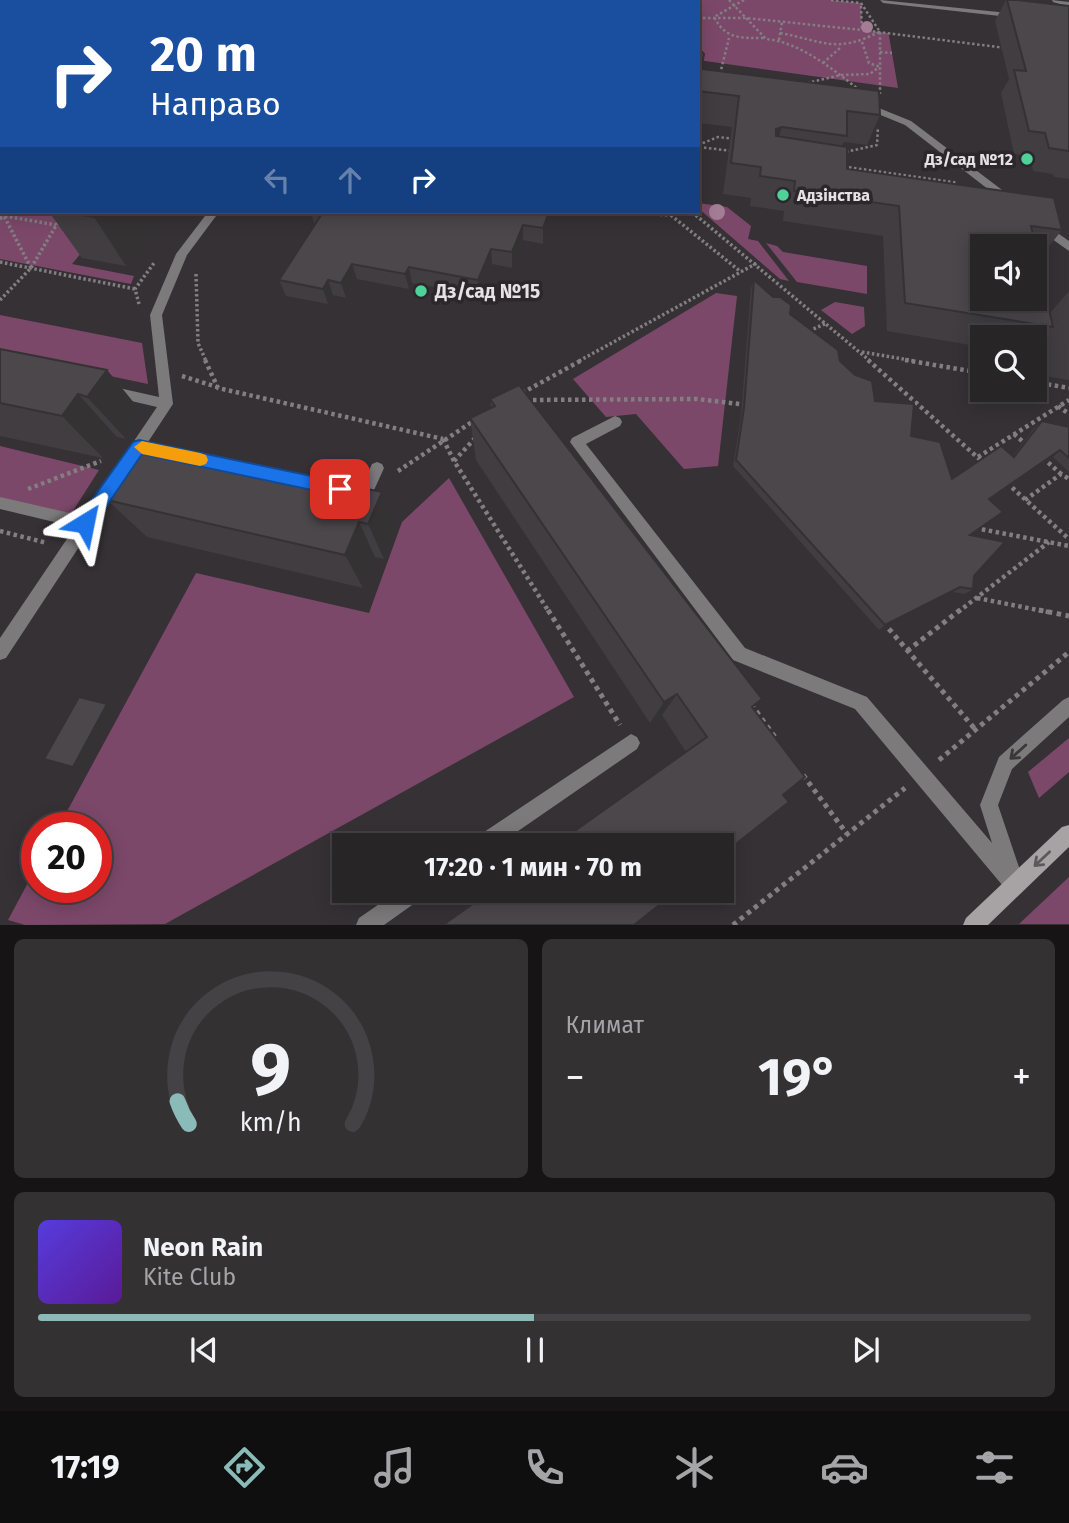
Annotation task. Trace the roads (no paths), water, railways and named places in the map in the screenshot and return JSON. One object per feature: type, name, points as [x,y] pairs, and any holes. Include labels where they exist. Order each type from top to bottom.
[{"type":"main road","points":[[973,925],[1069,834]]},
{"type":"lane","points":[[1056,0],[1069,5]]},
{"type":"lane","points":[[883,1],[1029,17]]},
{"type":"lane","points":[[853,103],[880,110],[908,123],[993,188],[1013,208],[999,209]]},
{"type":"lane","points":[[0,652],[85,523],[145,448],[166,404],[156,315],[182,254],[212,214]]},
{"type":"lane","points":[[1034,220],[1069,247]]},
{"type":"lane","points":[[91,387],[166,404]]},
{"type":"lane","points":[[615,422],[577,442],[739,654],[861,703],[1015,885]]},
{"type":"lane","points":[[338,489],[365,495],[377,468]]},
{"type":"lane","points":[[0,503],[85,523]]},
{"type":"lane","points":[[1015,885],[989,805],[1005,763],[1069,706]]},
{"type":"lane","points":[[500,833],[631,743]]},
{"type":"lane","points":[[366,925],[398,903]]},
{"type":"place","name":"Дз/сад №12","points":[[1027,159]]},
{"type":"place","name":"Адзінства","points":[[783,195]]},
{"type":"place","name":"Дз/сад №15","points":[[421,291]]}]
